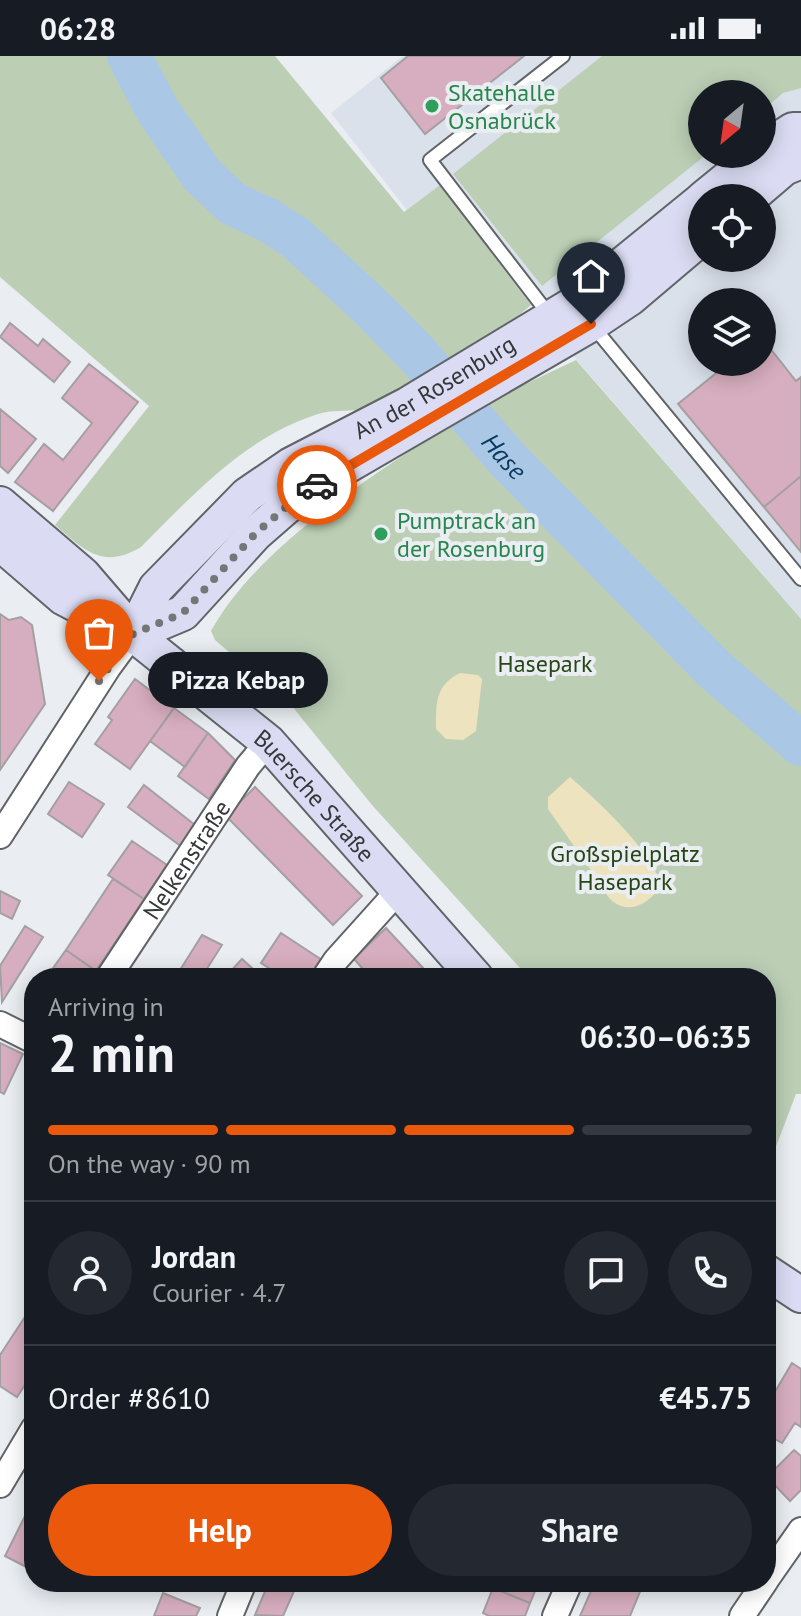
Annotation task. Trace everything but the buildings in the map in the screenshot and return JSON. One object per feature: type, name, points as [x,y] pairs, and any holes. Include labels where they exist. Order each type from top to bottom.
[{"type":"street","name":"An der Rosenburg","points":[[776,141],[793,130],[801,130]]},
{"type":"street","points":[[765,184],[784,168],[801,161]]},
{"type":"street","name":"An der Rosenburg","points":[[721,184],[741,168]]},
{"type":"street","name":"An der Rosenburg","points":[[482,375],[688,211]]},
{"type":"street","name":"An der Rosenburg","points":[[133,634],[183,613],[255,534],[286,507],[415,414],[482,375],[591,324],[630,298],[688,249]]},
{"type":"street","points":[[0,504],[83,575],[133,634]]},
{"type":"street","points":[[0,543],[64,598],[133,634]]},
{"type":"street","points":[[0,836],[133,634]]},
{"type":"street","name":"Buersche Straße","points":[[133,634],[268,742],[467,968]]},
{"type":"street","name":"Nelkenstraße","points":[[115,968],[248,766],[268,742]]},
{"type":"street","points":[[331,968],[399,890]]},
{"type":"street","points":[[0,1024],[24,1036]]},
{"type":"street","points":[[776,1279],[801,1295]]},
{"type":"street","points":[[0,1485],[24,1445]]},
{"type":"street","points":[[776,1565],[801,1530]]},
{"type":"street","points":[[230,1616],[240,1592]]},
{"type":"street","points":[[555,1616],[566,1592]]},
{"type":"street","points":[[742,1616],[758,1592]]},
{"type":"lane","points":[[552,318],[430,160],[563,56]]},
{"type":"lane","points":[[591,324],[801,579]]},
{"type":"shaded area","points":[[403,56],[801,56],[801,619],[556,336],[440,185],[407,210],[331,113]]},
{"type":"green space","name":"Hasepark","points":[[0,56],[275,56],[404,212],[440,185],[531,305],[491,339],[500,396],[576,360],[801,619],[801,1094],[796,1094],[776,1147],[776,968],[520,968],[372,805],[291,705],[215,640],[211,631],[230,601],[281,547],[341,498],[434,435],[419,418],[187,596],[180,589],[361,410],[318,414],[267,437],[222,470],[141,547],[116,557],[95,554],[55,525],[149,406],[0,277]]},
{"type":"green space","points":[[602,56],[801,56],[801,88],[783,93],[776,99],[776,80],[688,80],[690,168],[542,286],[453,174]]},
{"type":"sand","points":[[460,673],[478,675],[482,679],[476,731],[463,740],[446,739],[436,729],[437,703],[441,689]]},
{"type":"sand","points":[[570,777],[636,842],[656,872],[661,885],[638,906],[621,906],[613,902],[548,809],[548,797]]},
{"type":"waterway","name":"Hase","points":[[129,56],[158,111],[202,175],[233,204],[268,220],[296,238],[373,309],[418,355],[508,460],[714,669],[801,744]]},
{"type":"way so far","points":[[99,681],[133,634],[183,613],[255,534],[317,485]]},
{"type":"place","name":"Skatehalle Osnabrück","points":[[432,106]]},
{"type":"place","name":"Pumptrack an der Rosenburg","points":[[381,534]]},
{"type":"place","name":"Pizza Kebap","points":[[99,681]]},
{"type":"route","points":[[317,485],[591,324]]},
{"type":"park label","name":"Großspielplatz Hasepark","points":[[625,867]]}]
